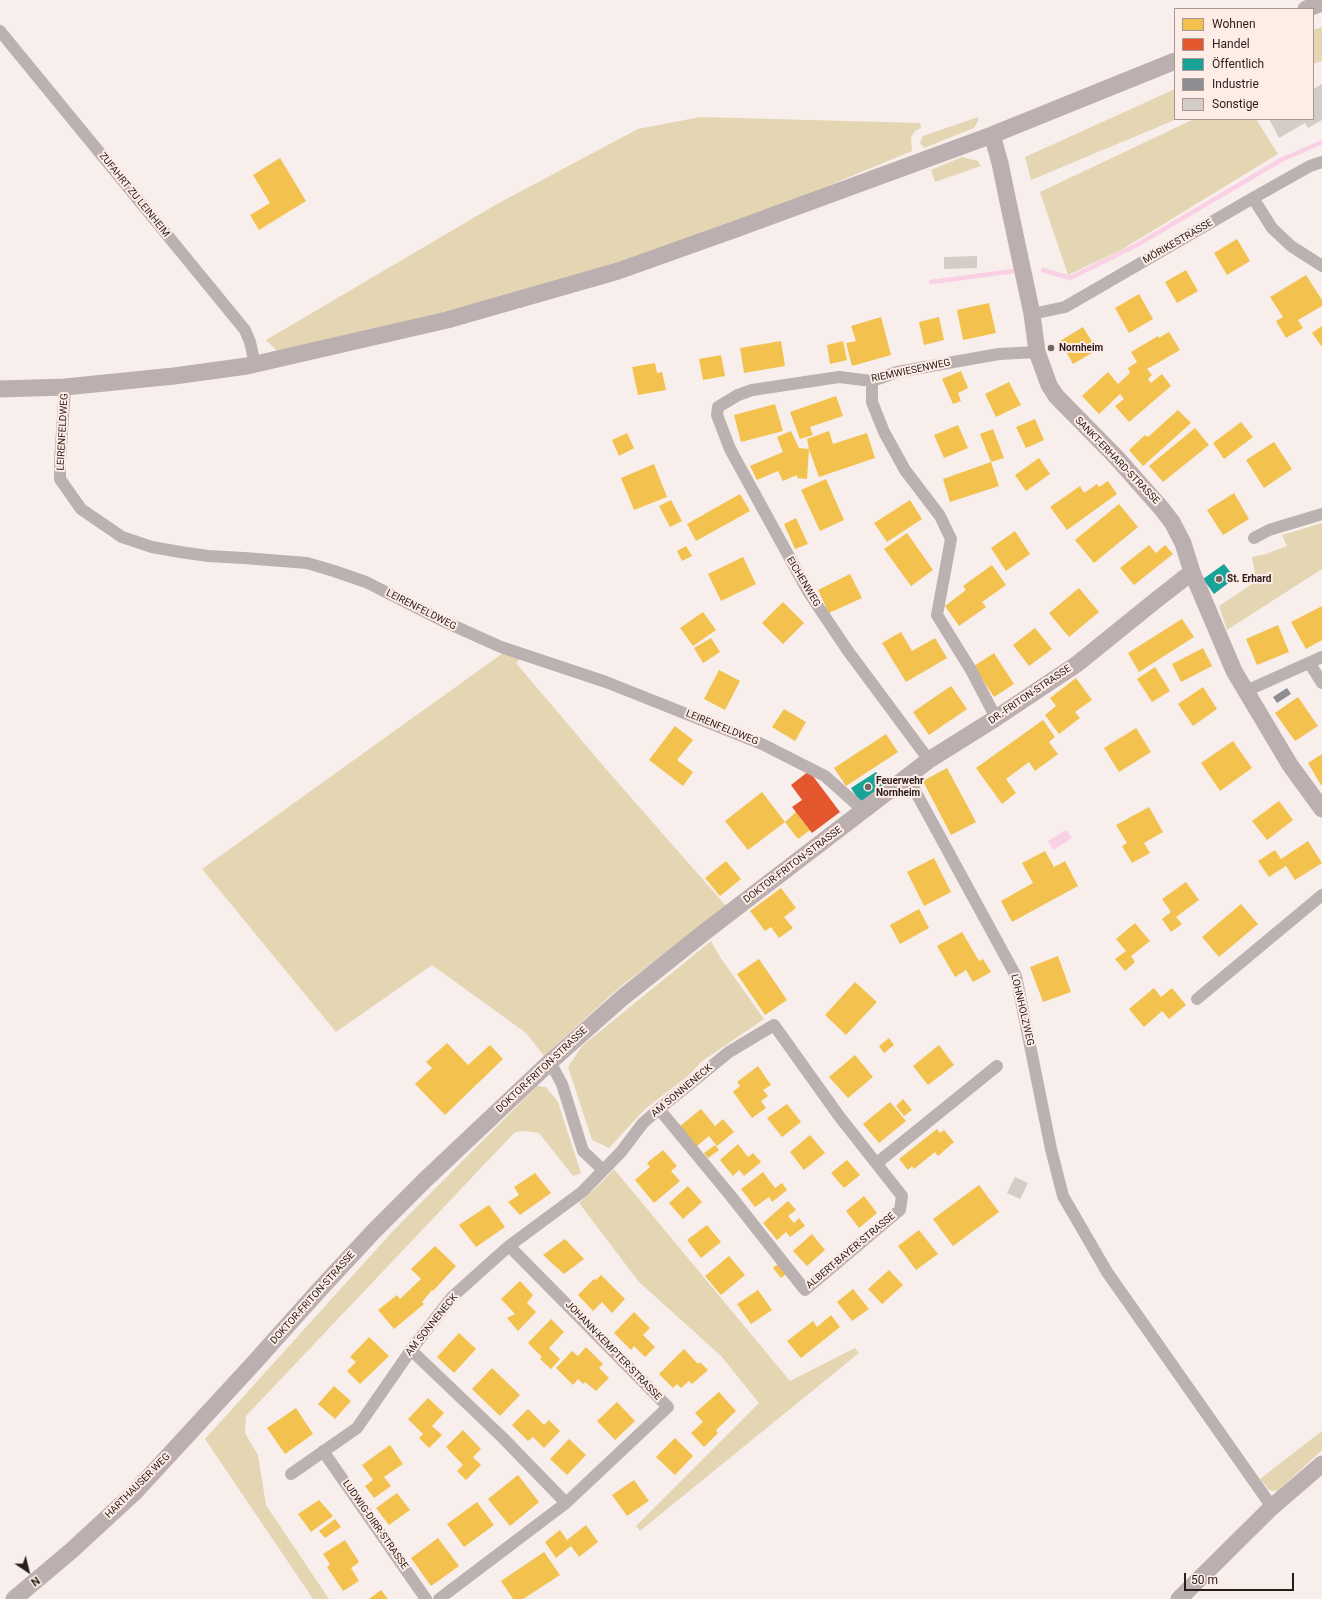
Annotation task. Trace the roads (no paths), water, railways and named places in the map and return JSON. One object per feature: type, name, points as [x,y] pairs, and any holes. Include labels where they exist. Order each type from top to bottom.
[{"type":"street","points":[[1309,8],[1322,3]]},
{"type":"street","name":"ZUFAHRT ZU LEINHEIM","points":[[0,31],[244,330],[250,342],[255,364]]},
{"type":"street","points":[[0,390],[65,387],[174,376],[255,364],[447,320],[618,271],[992,135],[1174,61]]},
{"type":"street","name":"SANKT-ERHARD-STRASSE","points":[[992,135],[1000,163],[1032,314],[1037,352],[1046,378],[1056,396],[1116,457],[1162,508],[1183,543],[1192,572],[1234,671],[1290,765],[1322,809]]},
{"type":"street","name":"MÖRIKESTRASSE","points":[[1032,314],[1065,307],[1253,198],[1310,166],[1322,162]]},
{"type":"street","points":[[1253,198],[1272,228],[1291,246],[1322,266]]},
{"type":"street","name":"RIEMWIESENWEG","points":[[738,396],[752,390],[839,377],[872,381],[897,372],[999,354],[1037,352]]},
{"type":"street","points":[[872,381],[872,402],[884,432],[905,470],[940,516],[951,539],[937,615],[971,670],[996,718]]},
{"type":"street","name":"LEIRENFELDWEG","points":[[65,387],[60,479],[81,509],[122,537],[152,547],[180,552],[208,556],[306,564],[334,571],[366,582],[443,622],[501,647],[606,682],[762,744],[825,776],[864,811]]},
{"type":"street","name":"EICHENWEG","points":[[738,396],[718,408],[717,415],[730,449],[809,593],[848,651],[928,760]]},
{"type":"street","points":[[1254,538],[1268,530],[1322,514]]},
{"type":"street","name":"DR.-FRITON-STRASSE","points":[[864,811],[928,760],[996,718],[1077,664],[1155,600],[1192,572]]},
{"type":"street","points":[[1246,691],[1310,664],[1322,657]]},
{"type":"street","points":[[1310,664],[1322,683]]},
{"type":"street","name":"LOHNHOLZWEG","points":[[907,776],[1016,976],[1050,1149],[1063,1196],[1107,1272],[1272,1507]]},
{"type":"street","name":"DOKTOR-FRITON-STRASSE","points":[[253,1364],[374,1231],[426,1179],[550,1062],[622,998],[706,931],[864,811]]},
{"type":"street","points":[[1197,999],[1322,895]]},
{"type":"street","name":"AM SONNENECK","points":[[291,1474],[357,1428],[411,1350],[452,1297],[509,1246],[582,1192],[658,1109],[729,1052],[774,1025]]},
{"type":"street","name":"ALBERT-BAYER-STRASSE","points":[[658,1109],[730,1195],[805,1290],[900,1210],[902,1196],[839,1116],[774,1025]]},
{"type":"street","points":[[550,1062],[562,1084],[583,1151],[603,1170]]},
{"type":"street","points":[[877,1163],[997,1066]]},
{"type":"street","name":"JOHANN-KEMPTER-STRASSE","points":[[509,1246],[668,1407],[566,1503]]},
{"type":"street","points":[[411,1350],[503,1438],[566,1503],[439,1599]]},
{"type":"street","name":"HARTHAUSER WEG","points":[[14,1599],[65,1556],[135,1492],[253,1364]]},
{"type":"street","name":"LUDWIG-DIRR-STRASSE","points":[[324,1451],[426,1599]]},
{"type":"street","points":[[1179,1599],[1272,1507],[1322,1464]]},
{"type":"waterway","points":[[1043,270],[1070,278],[1137,245],[1281,160],[1322,142]]},
{"type":"waterway","points":[[931,282],[1014,271]]},
{"type":"place","name":"Nornheim","points":[[1051,348]]},
{"type":"place","name":"St. Erhard","points":[[1219,579]]},
{"type":"place","name":"Feuerwehr Nornheim","points":[[868,787]]}]
